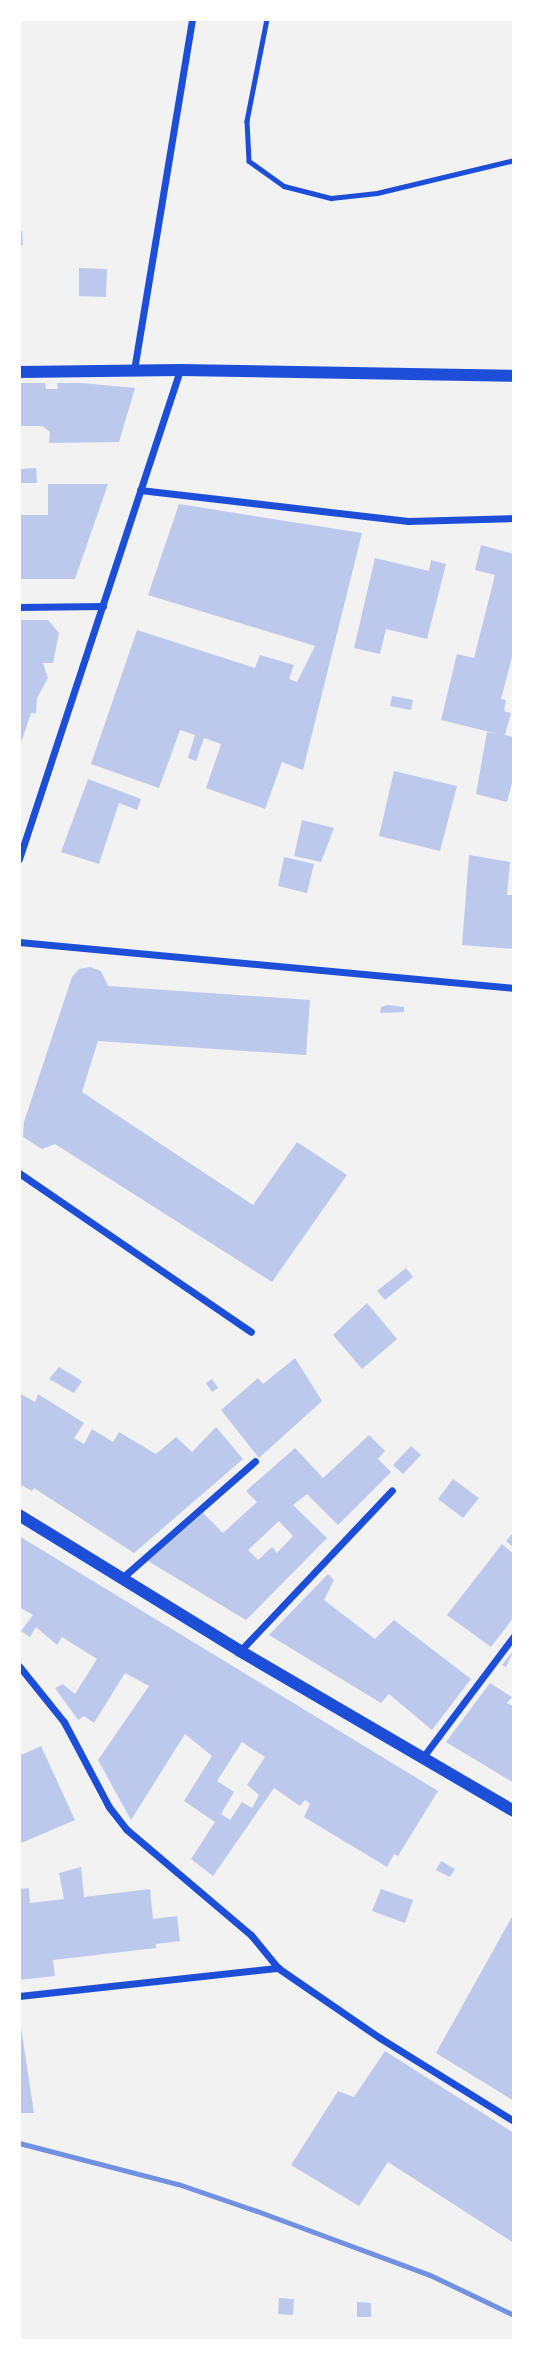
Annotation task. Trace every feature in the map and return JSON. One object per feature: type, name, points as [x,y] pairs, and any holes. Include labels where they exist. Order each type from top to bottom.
[{"type":"street","points":[[134,369],[192,19]]},
{"type":"street","points":[[19,372],[134,369],[514,376]]},
{"type":"street","points":[[19,859],[180,370]]},
{"type":"street","points":[[140,490],[408,521],[514,518]]},
{"type":"street","points":[[19,607],[103,606]]},
{"type":"street","points":[[19,942],[514,988]]},
{"type":"street","points":[[19,1173],[251,1332]]},
{"type":"street","points":[[122,1578],[255,1461]]},
{"type":"street","points":[[240,1651],[392,1490]]},
{"type":"street","points":[[19,1515],[240,1651],[514,1811]]},
{"type":"street","points":[[423,1757],[514,1636]]},
{"type":"street","points":[[19,1666],[64,1722],[109,1807],[126,1829],[251,1935],[278,1968],[380,2038],[514,2121]]},
{"type":"street","points":[[19,1996],[278,1968]]},
{"type":"path","points":[[267,19],[247,121],[249,162],[284,186],[331,198],[377,193],[514,160]]},
{"type":"building","points":[[19,231],[22,231],[23,245],[19,246]]},
{"type":"building","points":[[79,268],[107,269],[106,297],[79,296]]},
{"type":"building","points":[[19,383],[45,383],[46,389],[58,389],[57,383],[135,388],[119,442],[49,443],[50,432],[42,426],[19,426]]},
{"type":"building","points":[[36,468],[37,483],[21,483],[21,469]]},
{"type":"building","points":[[48,484],[108,484],[75,579],[19,579],[19,515],[48,515]]},
{"type":"building","points":[[179,504],[362,533],[303,770],[282,762],[265,809],[206,788],[221,744],[204,738],[196,761],[188,758],[195,735],[180,730],[159,788],[91,764],[137,630],[255,668],[260,655],[294,665],[289,679],[297,682],[315,646],[148,595]]},
{"type":"building","points":[[481,545],[514,554],[514,650],[501,699],[506,700],[504,711],[511,713],[505,735],[514,737],[514,775],[507,802],[476,794],[487,732],[498,734],[441,720],[457,654],[474,658],[495,575],[475,570]]},
{"type":"building","points":[[375,558],[429,571],[431,560],[446,564],[427,639],[386,629],[380,654],[354,648]]},
{"type":"building","points":[[19,620],[48,620],[59,633],[53,663],[43,663],[48,678],[37,698],[36,713],[31,713],[20,746]]},
{"type":"building","points":[[392,696],[413,700],[411,710],[390,706]]},
{"type":"building","points":[[394,771],[457,786],[440,851],[379,836]]},
{"type":"building","points":[[88,779],[141,799],[137,810],[119,803],[99,864],[61,852]]},
{"type":"building","points":[[302,820],[334,828],[321,862],[294,856]]},
{"type":"building","points":[[469,855],[510,862],[507,895],[514,895],[514,949],[462,945]]},
{"type":"building","points":[[284,857],[314,864],[307,893],[278,886]]},
{"type":"building","points":[[90,967],[101,971],[108,986],[310,1000],[306,1055],[98,1041],[82,1092],[253,1205],[297,1142],[347,1175],[272,1282],[55,1144],[42,1149],[23,1137],[24,1122],[72,977],[79,969]]},
{"type":"building","points":[[381,1007],[404,1007],[404,1012],[380,1013]]},
{"type":"building","points":[[406,1268],[413,1277],[385,1300],[377,1291]]},
{"type":"building","points":[[367,1303],[397,1339],[362,1369],[333,1335]]},
{"type":"building","points":[[295,1358],[322,1401],[259,1458],[221,1410],[258,1378],[263,1384]]},
{"type":"building","points":[[59,1367],[82,1381],[74,1393],[49,1379]]},
{"type":"building","points":[[212,1379],[218,1388],[212,1392],[206,1383]]},
{"type":"building","points":[[19,1393],[35,1402],[38,1394],[84,1423],[74,1438],[84,1444],[92,1429],[113,1442],[119,1432],[156,1454],[176,1437],[192,1452],[216,1427],[243,1459],[134,1553],[34,1488],[32,1491],[19,1484]]},
{"type":"building","points":[[369,1435],[385,1451],[378,1459],[391,1472],[338,1525],[307,1494],[293,1505],[327,1538],[246,1620],[148,1561],[203,1513],[223,1533],[257,1502],[246,1491],[295,1448],[323,1478]],"holes":[[[279,1521],[293,1536],[277,1553],[272,1547],[258,1560],[248,1550]]]},
{"type":"building","points":[[411,1446],[421,1455],[403,1474],[393,1465]]},
{"type":"building","points":[[453,1479],[479,1498],[463,1518],[438,1499]]},
{"type":"building","points":[[514,1532],[514,1548],[506,1541]]},
{"type":"building","points":[[19,1536],[438,1791],[398,1856],[394,1854],[387,1867],[304,1817],[310,1804],[305,1800],[300,1806],[274,1788],[213,1876],[191,1859],[215,1822],[184,1801],[212,1756],[185,1734],[131,1820],[98,1760],[149,1686],[125,1673],[94,1723],[84,1716],[78,1720],[55,1688],[63,1684],[75,1694],[97,1659],[62,1637],[57,1645],[36,1627],[30,1637],[21,1631],[33,1615],[19,1607]],"holes":[[[242,1742],[265,1757],[247,1785],[259,1795],[252,1808],[242,1802],[230,1820],[221,1814],[234,1792],[217,1781]]]},
{"type":"building","points":[[502,1544],[514,1554],[514,1617],[491,1647],[447,1615]]},
{"type":"building","points":[[328,1574],[334,1580],[324,1600],[375,1639],[394,1620],[471,1679],[432,1730],[389,1694],[381,1703],[269,1635]]},
{"type":"building","points":[[514,1650],[506,1667],[502,1665]]},
{"type":"building","points":[[490,1683],[512,1697],[507,1703],[514,1707],[514,1783],[446,1742]]},
{"type":"building","points":[[41,1746],[75,1820],[19,1844],[19,1756]]},
{"type":"building","points":[[441,1861],[455,1869],[450,1877],[436,1870]]},
{"type":"building","points":[[81,1867],[84,1897],[150,1889],[153,1919],[177,1916],[180,1941],[156,1944],[156,1948],[53,1960],[55,1976],[19,1980],[19,1889],[29,1888],[30,1903],[64,1899],[59,1873]]},
{"type":"building","points":[[381,1889],[413,1900],[405,1923],[372,1911]]},
{"type":"building","points":[[514,1913],[514,2101],[436,2053]]},
{"type":"building","points":[[21,2027],[34,2113],[19,2113]]},
{"type":"building","points":[[385,2051],[514,2133],[514,2243],[388,2162],[359,2206],[291,2165],[338,2091],[354,2097]]},
{"type":"building","points":[[279,2298],[294,2299],[293,2315],[278,2314]]},
{"type":"building","points":[[357,2302],[371,2303],[371,2317],[357,2317]]},
{"type":"railway","points":[[19,2143],[178,2184],[257,2211],[430,2275],[514,2315]]}]
